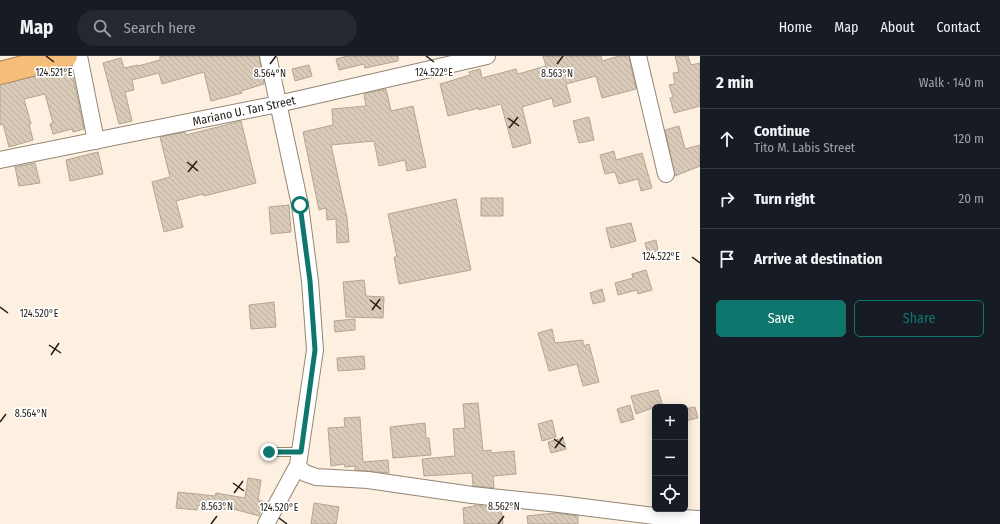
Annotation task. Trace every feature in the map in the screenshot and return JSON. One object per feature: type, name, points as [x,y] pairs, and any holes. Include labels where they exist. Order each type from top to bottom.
[{"type":"highway","points":[[0,73],[66,56]]},
{"type":"street","points":[[79,56],[96,141]]},
{"type":"street","points":[[268,56],[300,205],[310,281],[315,350],[300,459],[301,470],[316,477],[368,480],[624,518],[662,517],[700,519]]},
{"type":"street","name":"Mariano U. Tan Street","points":[[0,160],[278,104],[456,59],[487,56]]},
{"type":"street","points":[[638,56],[666,174]]},
{"type":"street","points":[[266,524],[300,459]]},
{"type":"lane","points":[[269,452],[300,459]]},
{"type":"building","points":[[160,56],[259,56],[264,84],[241,91],[242,93],[211,101],[204,72],[162,84],[159,73],[132,80],[134,90],[125,92],[132,121],[119,124],[103,63],[121,58],[124,68],[160,60]]},
{"type":"building","points":[[347,56],[398,56],[398,61],[365,68],[364,64],[339,70],[336,59]]},
{"type":"building","points":[[543,56],[601,56],[602,61],[619,56],[629,56],[636,89],[602,98],[596,76],[566,84],[571,102],[554,107],[552,98],[522,107],[531,143],[513,148],[501,104],[448,116],[440,84],[470,75],[469,72],[480,69],[482,78],[516,69],[518,74],[546,66]]},
{"type":"building","points":[[675,56],[688,56],[691,65],[700,63],[700,106],[674,113],[670,98],[673,97],[669,85],[675,84],[673,73],[679,72]]},
{"type":"building","points":[[309,65],[312,76],[295,81],[292,69]]},
{"type":"building","points":[[71,67],[84,129],[73,132],[72,129],[53,134],[50,124],[53,123],[45,94],[24,99],[31,124],[29,124],[33,140],[9,147],[3,124],[0,125],[0,85]]},
{"type":"building","points":[[386,89],[391,111],[413,106],[426,167],[407,171],[405,160],[379,166],[374,141],[331,145],[347,218],[349,242],[337,243],[336,219],[327,220],[326,208],[319,210],[303,132],[333,125],[332,109],[366,106],[364,94]]},
{"type":"building","points":[[589,117],[594,140],[579,143],[573,121]]},
{"type":"building","points":[[241,121],[256,183],[204,196],[203,194],[176,201],[183,227],[164,232],[152,182],[170,177],[160,137],[185,132],[186,135]]},
{"type":"building","points":[[679,126],[685,149],[700,145],[700,166],[675,176],[665,130]]},
{"type":"building","points":[[614,151],[616,160],[642,153],[652,188],[641,191],[638,179],[619,184],[615,172],[605,174],[600,155]]},
{"type":"building","points":[[98,152],[103,174],[70,181],[66,160]]},
{"type":"building","points":[[35,163],[40,183],[19,186],[15,167]]},
{"type":"building","points":[[481,198],[503,198],[503,216],[481,216]]},
{"type":"building","points":[[456,199],[471,270],[399,284],[394,257],[397,257],[388,214]]},
{"type":"building","points":[[289,205],[291,232],[271,234],[269,207]]},
{"type":"building","points":[[631,223],[636,241],[611,248],[606,228]]},
{"type":"building","points":[[656,240],[658,251],[648,254],[645,243]]},
{"type":"building","points":[[646,270],[652,290],[638,294],[637,290],[618,295],[615,283],[633,278],[632,274]]},
{"type":"building","points":[[364,280],[366,296],[384,297],[383,318],[346,317],[343,282]]},
{"type":"building","points":[[602,289],[605,301],[593,304],[590,293]]},
{"type":"building","points":[[274,302],[276,327],[251,329],[249,305]]},
{"type":"building","points":[[355,319],[355,330],[335,332],[334,321]]},
{"type":"building","points":[[552,329],[555,343],[583,340],[583,346],[589,344],[599,382],[583,386],[577,364],[549,371],[538,333]]},
{"type":"building","points":[[364,356],[365,369],[338,371],[337,358]]},
{"type":"building","points":[[658,390],[662,404],[652,404],[652,408],[636,414],[631,396]]},
{"type":"building","points":[[478,403],[483,451],[491,450],[491,453],[514,451],[516,474],[493,476],[494,488],[473,486],[472,473],[424,476],[422,459],[455,456],[453,429],[465,428],[463,404]]},
{"type":"building","points":[[630,405],[634,419],[621,423],[617,409]]},
{"type":"building","points":[[695,407],[698,418],[688,420],[688,408]]},
{"type":"building","points":[[360,417],[363,462],[388,460],[389,473],[355,470],[355,466],[345,467],[344,464],[331,466],[328,428],[345,427],[344,418]]},
{"type":"building","points":[[552,420],[556,437],[542,441],[538,424]]},
{"type":"building","points":[[425,423],[426,438],[429,438],[431,455],[393,458],[390,427]]},
{"type":"building","points":[[563,438],[566,449],[551,453],[548,442]]},
{"type":"building","points":[[248,478],[261,480],[258,500],[265,502],[259,516],[230,508],[230,510],[198,505],[197,510],[176,508],[178,492],[215,496],[216,493],[245,498]]},
{"type":"building","points":[[314,503],[339,507],[336,524],[311,524]]},
{"type":"building","points":[[474,505],[501,508],[503,524],[464,524],[463,508],[475,506]]},
{"type":"building","points":[[556,513],[578,516],[578,524],[528,524],[527,516]]},
{"type":"route","points":[[269,452],[301,452],[315,350],[310,281],[300,205]]}]
